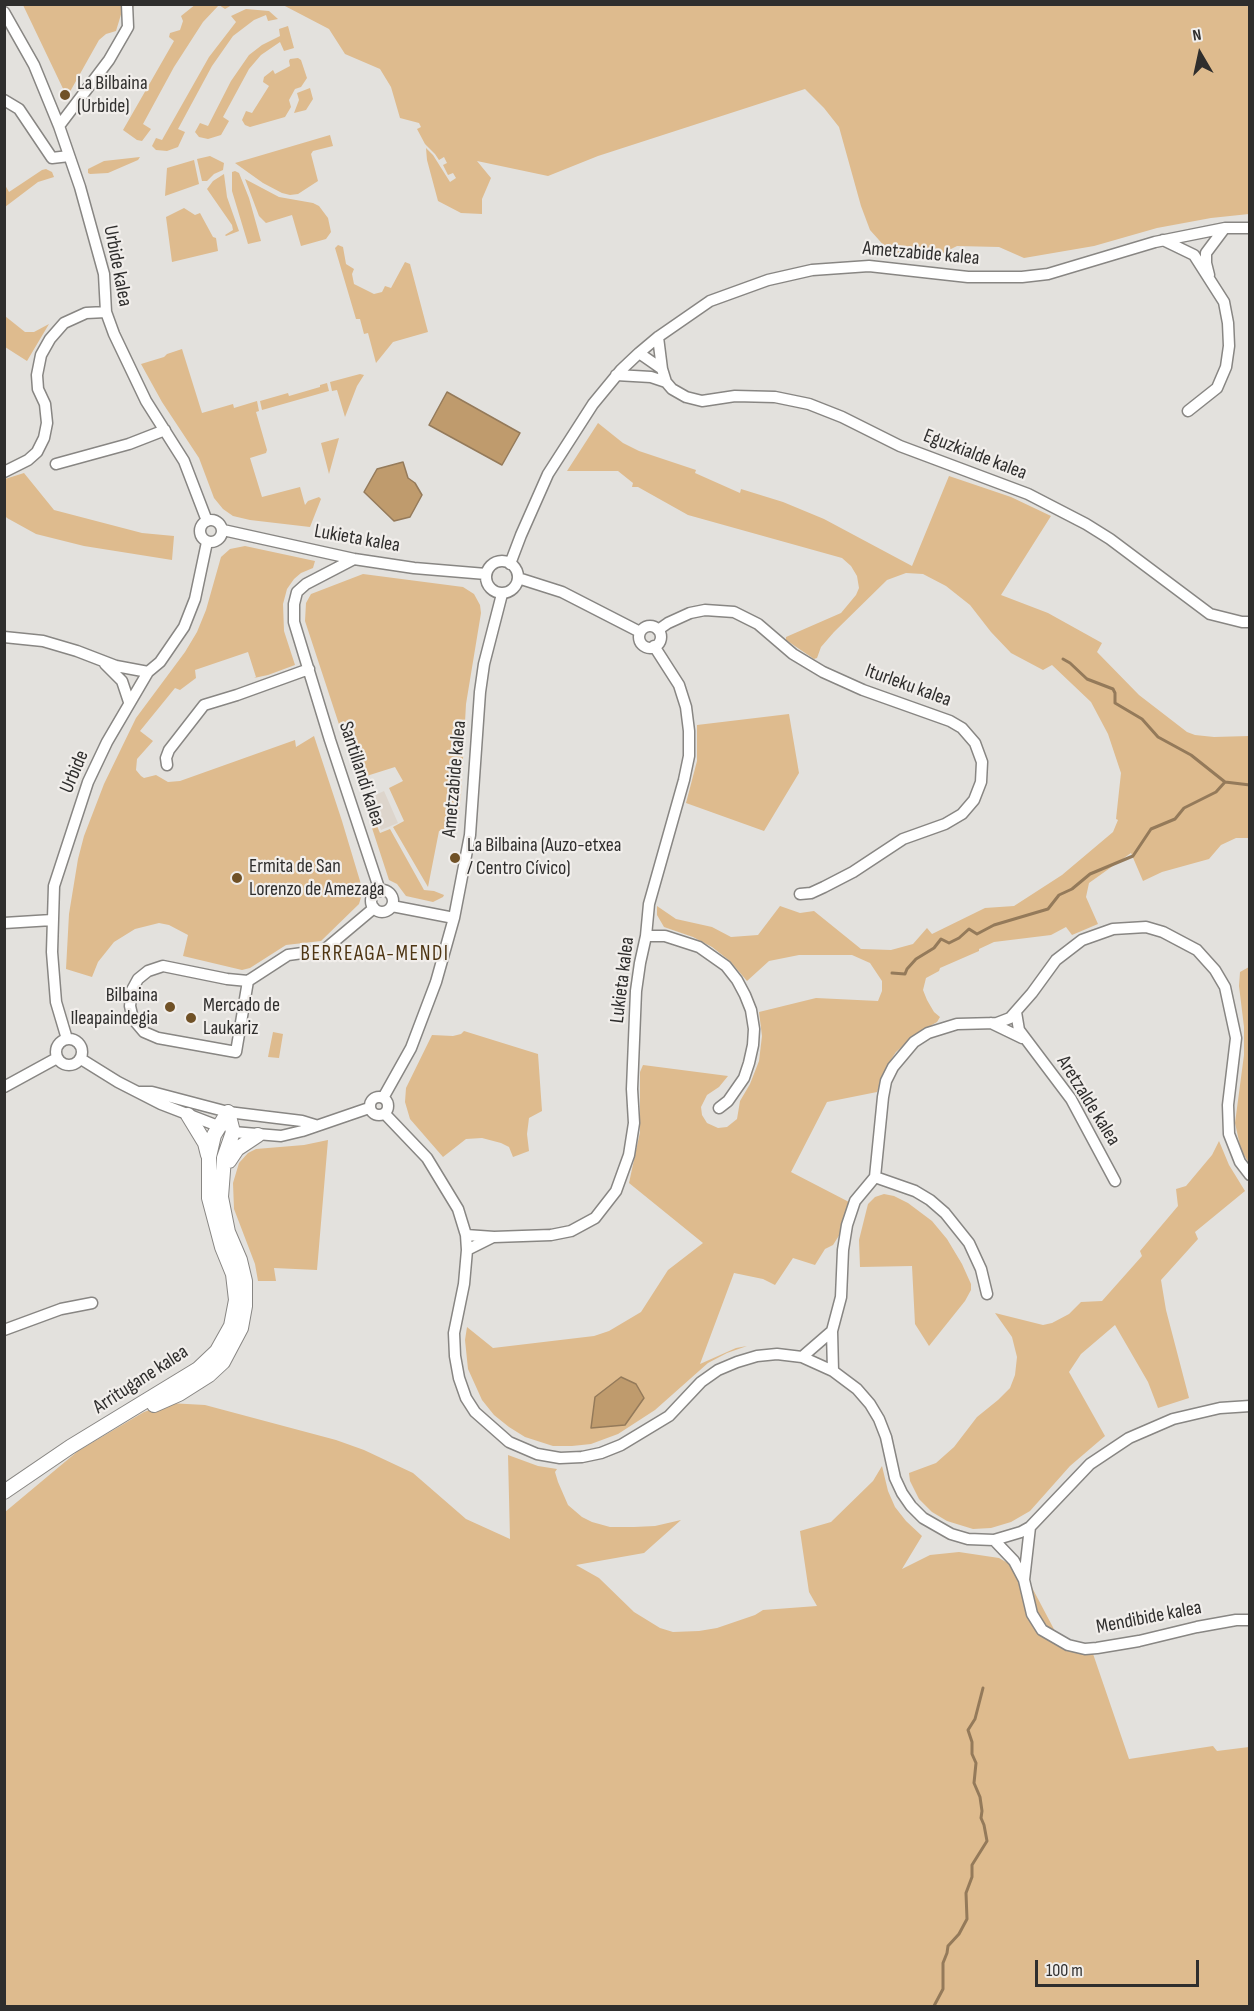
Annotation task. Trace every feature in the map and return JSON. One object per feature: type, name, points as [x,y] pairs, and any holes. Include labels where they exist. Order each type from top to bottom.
[{"type":"street","points":[[59,126],[110,60],[128,27],[127,4]]},
{"type":"street","name":"Urbide kalea","points":[[6,17],[34,65],[59,126],[80,187],[104,274],[106,312],[146,402],[184,461],[207,521]]},
{"type":"street","points":[[4,100],[19,110],[52,159],[69,156]]},
{"type":"street","points":[[1200,254],[1224,228]]},
{"type":"street","name":"Ametzabide kalea","points":[[510,564],[548,474],[593,404],[616,375],[639,353],[710,301],[768,280],[812,270],[869,266],[968,277],[1022,277],[1048,274],[1162,240],[1224,228],[1250,228]]},
{"type":"street","points":[[1188,411],[1217,388],[1226,367],[1229,346],[1224,302],[1200,254],[1195,234]]},
{"type":"street","points":[[1162,240],[1200,254]]},
{"type":"street","points":[[4,472],[28,460],[37,452],[44,438],[47,423],[45,404],[38,389],[37,375],[41,355],[50,339],[64,323],[86,313],[106,312]]},
{"type":"street","points":[[658,337],[666,382]]},
{"type":"street","points":[[639,353],[662,369]]},
{"type":"street","points":[[639,353],[651,377]]},
{"type":"street","name":"Eguzkialde kalea","points":[[616,375],[651,377],[666,382],[672,389],[693,399],[702,401],[735,396],[775,397],[809,404],[842,417],[900,446],[1028,494],[1110,539],[1210,614],[1250,622]]},
{"type":"street","points":[[56,464],[129,444],[165,430]]},
{"type":"street","points":[[207,521],[217,522],[223,530],[218,540],[207,542],[200,530],[207,521]]},
{"type":"street","name":"Lukieta kalea","points":[[223,530],[354,559],[414,568],[486,574]]},
{"type":"street","name":"Urbide","points":[[67,1038],[56,1002],[52,952],[54,886],[88,782],[107,742],[148,672],[160,662],[184,627],[195,599],[207,542]]},
{"type":"street","name":"Santillandi kalea","points":[[354,559],[306,584],[297,592],[294,622],[380,891]]},
{"type":"street","points":[[495,562],[510,564],[515,567],[518,578],[511,590],[502,594],[489,588],[486,574],[491,565],[495,562]]},
{"type":"street","points":[[518,578],[562,592],[640,632]]},
{"type":"street","name":"Ametzabide kalea","points":[[382,1098],[411,1048],[436,982],[454,918],[470,835],[484,664],[502,594]]},
{"type":"street","name":"Iturleku kalea","points":[[658,630],[690,613],[712,610],[734,612],[758,624],[793,654],[823,672],[863,690],[950,721],[962,728],[975,743],[982,762],[981,782],[974,800],[962,814],[945,824],[903,839],[853,873],[825,887],[811,893],[800,894]]},
{"type":"street","points":[[648,626],[658,630],[660,639],[654,646],[648,647],[642,644],[639,638],[640,632],[648,626]]},
{"type":"street","points":[[4,637],[43,641],[132,670],[148,672]]},
{"type":"street","name":"Lukieta kalea","points":[[466,1235],[494,1237],[551,1235],[571,1231],[595,1218],[615,1191],[629,1155],[634,1123],[632,1089],[636,991],[649,904],[689,756],[690,731],[679,685],[654,646]]},
{"type":"street","points":[[100,660],[122,681],[139,686]]},
{"type":"street","points":[[167,765],[166,758],[169,750],[204,705],[237,696],[309,669]]},
{"type":"street","points":[[132,670],[139,686]]},
{"type":"street","points":[[122,681],[129,702]]},
{"type":"street","points":[[374,908],[372,898],[380,891],[390,894],[393,900],[392,906]]},
{"type":"street","points":[[374,908],[383,912],[392,906],[454,918]]},
{"type":"street","points":[[248,981],[236,1052],[158,1038],[144,1032],[133,1019],[130,1006],[132,990],[138,980],[148,971],[163,966],[248,981],[288,955],[324,950],[374,908]]},
{"type":"street","points":[[4,923],[52,920]]},
{"type":"street","points":[[833,1371],[832,1331],[841,1297],[843,1250],[847,1225],[855,1201],[875,1177],[886,1081],[893,1067],[914,1042],[928,1033],[957,1024],[997,1023],[1010,1018],[1056,960],[1082,940],[1096,933],[1130,927],[1146,927],[1163,932],[1197,950],[1215,970],[1227,993],[1236,1038],[1228,1105],[1228,1127],[1233,1148],[1250,1175]]},
{"type":"street","points":[[646,936],[665,936],[699,947],[726,966],[745,995],[754,1029],[749,1063],[744,1078],[728,1101],[719,1108]]},
{"type":"street","name":"Aretzalde kalea","points":[[1016,1012],[1017,1024],[1071,1099],[1115,1181]]},
{"type":"street","name":"Aretzalde kalea","points":[[990,1023],[1028,1042]]},
{"type":"street","points":[[57,1058],[57,1046],[67,1038],[76,1040],[81,1046],[81,1059]]},
{"type":"street","points":[[57,1058],[67,1065],[75,1064],[81,1059]]},
{"type":"street","points":[[4,1087],[57,1058]]},
{"type":"street","points":[[81,1059],[118,1082],[161,1104],[233,1132],[281,1136],[369,1108]]},
{"type":"street","points":[[140,1092],[152,1092],[228,1112],[302,1121],[315,1125]]},
{"type":"street","points":[[369,1108],[372,1100],[377,1097],[382,1098],[388,1105],[384,1114]]},
{"type":"street","points":[[369,1108],[376,1115],[384,1114]]},
{"type":"street","points":[[209,1157],[218,1126],[228,1112]]},
{"type":"street","points":[[228,1112],[233,1132]]},
{"type":"street","points":[[384,1114],[427,1158],[458,1209],[466,1235],[464,1284],[454,1333],[459,1378],[470,1405],[483,1420],[509,1442],[537,1454],[560,1458],[601,1453],[621,1445],[669,1416],[701,1382],[718,1370],[757,1356],[777,1354],[802,1357],[833,1371],[856,1389],[879,1419],[886,1437],[895,1478],[911,1506],[923,1518],[951,1534],[968,1539],[994,1540],[1009,1537],[1030,1527],[1090,1464],[1129,1438],[1173,1419],[1220,1408],[1250,1406]]},
{"type":"street","points":[[188,1115],[205,1143],[209,1157]]},
{"type":"street","name":"Arritugane kalea","points":[[95,1433],[178,1394],[209,1375],[223,1362],[241,1328],[245,1306],[245,1281],[240,1260],[228,1232],[221,1197],[224,1158],[233,1132]]},
{"type":"street","points":[[223,1174],[237,1149],[258,1135]]},
{"type":"street","name":"Arritugane kalea","points":[[5,1490],[70,1447],[198,1369],[217,1351],[231,1326],[236,1300],[233,1274],[211,1210],[209,1157]]},
{"type":"street","points":[[875,1177],[915,1191],[930,1200],[951,1220],[969,1243],[981,1269],[987,1294]]},
{"type":"street","name":"Lukieta kalea","points":[[467,1251],[494,1237]]},
{"type":"street","points":[[4,1330],[61,1309],[92,1303]]},
{"type":"street","points":[[802,1357],[832,1331]]},
{"type":"street","points":[[1024,1580],[1030,1527]]},
{"type":"street","points":[[994,1540],[1014,1561],[1024,1580]]},
{"type":"street","name":"Mendibide kalea","points":[[1024,1580],[1032,1614],[1042,1630],[1068,1645],[1085,1649],[1139,1641],[1236,1620],[1250,1620]]},
{"type":"shaded area","points":[[196,4],[232,5],[225,9],[219,5],[203,22],[174,67],[143,124],[151,129],[142,141],[137,140],[123,130],[174,41],[169,37],[170,33],[180,30],[183,21],[181,16]]},
{"type":"shaded area","points":[[23,5],[141,5],[123,8],[116,31],[106,34],[99,40],[67,97]]},
{"type":"shaded area","points":[[283,5],[1249,5],[1249,214],[1157,228],[1094,246],[1024,258],[999,247],[957,246],[939,255],[893,253],[870,230],[839,127],[805,89],[598,156],[548,176],[477,161],[491,178],[482,199],[482,214],[461,213],[438,201],[426,148],[450,182],[456,178],[453,173],[448,175],[443,165],[447,163],[444,157],[439,160],[425,144],[417,129],[421,127],[419,123],[400,118],[391,87],[380,69],[345,54],[329,29]]},
{"type":"shaded area","points":[[246,9],[269,11],[278,19],[268,21],[266,15],[254,20],[233,36],[212,66],[178,129],[185,132],[178,147],[167,151],[156,150],[152,146],[156,138],[162,140],[209,57],[236,22],[231,16]]},
{"type":"shaded area","points":[[288,26],[294,48],[284,51],[280,42],[261,55],[249,69],[223,117],[229,121],[221,135],[208,139],[199,137],[195,132],[200,123],[208,126],[231,81],[249,55],[280,36],[279,29]]},
{"type":"shaded area","points":[[290,59],[301,60],[307,78],[301,87],[295,89],[289,100],[291,107],[285,117],[250,127],[245,125],[242,120],[246,111],[252,113],[269,86],[263,82],[264,77],[273,70],[275,74],[290,66]]},
{"type":"shaded area","points":[[310,88],[313,99],[306,110],[294,113],[299,100],[297,93]]},
{"type":"shaded area","points":[[330,135],[333,146],[313,151],[311,154],[318,181],[298,194],[282,193],[235,163]]},
{"type":"shaded area","points":[[210,156],[224,163],[223,170],[214,174],[207,181],[202,181],[197,159]]},
{"type":"shaded area","points":[[140,157],[108,173],[88,173],[88,169],[104,161]]},
{"type":"shaded area","points":[[194,160],[199,184],[165,196],[167,168]]},
{"type":"shaded area","points":[[46,169],[52,172],[54,177],[38,182],[5,207],[5,185],[9,192]]},
{"type":"shaded area","points":[[232,172],[239,173],[249,198],[261,241],[248,244],[232,191]]},
{"type":"shaded area","points":[[224,174],[227,197],[239,231],[226,236],[233,230],[232,225],[207,189],[213,181]]},
{"type":"shaded area","points":[[245,179],[279,197],[319,206],[328,218],[331,232],[326,239],[301,246],[292,215],[266,223],[259,216]]},
{"type":"shaded area","points":[[184,208],[195,215],[200,213],[213,237],[216,238],[218,251],[172,262],[166,217]]},
{"type":"shaded area","points":[[338,245],[343,247],[346,264],[354,269],[352,274],[354,284],[374,294],[382,292],[385,286],[391,288],[405,262],[410,264],[428,332],[393,342],[376,363],[368,333],[364,334],[360,319],[356,319],[335,248]]},
{"type":"shaded area","points":[[5,316],[25,332],[34,332],[49,324],[27,361],[5,347]]},
{"type":"shaded area","points":[[182,349],[202,413],[233,404],[234,408],[257,401],[259,411],[256,412],[267,450],[266,453],[250,458],[262,497],[300,487],[305,505],[308,501],[319,497],[321,499],[310,527],[233,516],[214,498],[199,458],[162,402],[141,364]]},
{"type":"shaded area","points":[[364,375],[357,386],[345,417],[337,390],[332,391],[330,382]]},
{"type":"shaded area","points":[[327,383],[329,391],[262,410],[260,401],[288,393],[289,396]]},
{"type":"shaded area","points":[[447,392],[520,433],[502,465],[429,425]]},
{"type":"shaded area","points":[[598,423],[623,443],[639,451],[696,470],[695,473],[740,493],[741,489],[783,502],[824,519],[912,566],[949,476],[1011,497],[1051,516],[1001,595],[1048,613],[1102,643],[1097,652],[1139,695],[1187,732],[1214,737],[1249,736],[1249,838],[1236,838],[1221,845],[1209,859],[1162,872],[1143,881],[1131,853],[1089,883],[1086,897],[1098,924],[1072,935],[1066,927],[1051,935],[994,942],[940,968],[939,971],[926,978],[923,990],[934,1012],[940,1017],[937,1022],[916,1034],[896,1052],[888,1064],[877,1092],[827,1102],[791,1172],[849,1202],[840,1234],[833,1245],[825,1249],[815,1265],[793,1258],[775,1285],[763,1279],[734,1273],[700,1364],[736,1348],[747,1346],[708,1363],[655,1410],[618,1434],[591,1444],[553,1446],[525,1437],[509,1427],[494,1415],[482,1400],[468,1369],[465,1340],[467,1327],[493,1348],[594,1336],[609,1331],[641,1312],[668,1270],[703,1243],[629,1183],[640,1132],[640,1072],[643,1065],[728,1076],[719,1087],[707,1095],[701,1107],[702,1115],[707,1123],[718,1128],[727,1127],[737,1119],[740,1101],[759,1061],[762,1036],[759,1012],[816,998],[878,1001],[882,991],[882,981],[870,963],[852,955],[799,955],[769,961],[747,981],[730,961],[712,947],[693,937],[664,927],[657,915],[657,906],[676,919],[712,927],[731,937],[758,935],[780,906],[800,913],[814,911],[861,949],[891,950],[913,944],[927,928],[932,934],[985,908],[1014,906],[1062,875],[1113,832],[1118,820],[1116,819],[1121,773],[1108,734],[1091,702],[1052,665],[1043,670],[1011,653],[970,605],[946,586],[923,574],[906,573],[887,580],[834,632],[821,647],[817,658],[814,659],[786,640],[786,637],[841,613],[859,588],[857,576],[851,566],[842,558],[688,515],[638,487],[632,487],[633,483],[618,471],[567,471]]},
{"type":"shaded area","points":[[339,438],[329,474],[321,443]]},
{"type":"shaded area","points":[[403,462],[408,478],[415,483],[422,495],[410,517],[394,521],[364,492],[377,469]]},
{"type":"shaded area","points":[[24,473],[54,510],[142,533],[174,536],[172,560],[84,546],[36,534],[7,518],[5,516],[5,479]]},
{"type":"shaded area","points":[[245,546],[315,561],[313,568],[294,579],[287,589],[283,604],[284,631],[295,665],[254,678],[256,677],[248,652],[195,670],[196,678],[180,690],[175,688],[140,731],[153,741],[137,759],[136,770],[144,778],[156,775],[168,782],[180,781],[295,740],[296,747],[314,736],[363,891],[359,904],[321,941],[286,945],[250,968],[242,970],[183,956],[188,935],[169,925],[159,923],[135,929],[114,942],[98,962],[92,977],[66,969],[69,914],[78,859],[84,836],[104,784],[136,718],[197,632],[206,610],[221,557],[230,549]]},
{"type":"shaded area","points":[[363,574],[463,587],[474,594],[480,605],[481,613],[466,704],[457,826],[439,831],[428,887],[393,827],[404,821],[389,788],[403,781],[395,767],[357,779],[305,621],[306,603],[311,594]]},
{"type":"shaded area","points":[[789,714],[799,773],[764,831],[686,803],[697,761],[697,725]]},
{"type":"shaded area","points":[[384,791],[398,823],[381,830],[367,799]]},
{"type":"shaded area","points":[[377,826],[380,833],[390,829],[424,890],[434,891],[444,895],[443,897],[433,902],[406,896],[397,884],[389,880],[372,828]]},
{"type":"shaded area","points":[[1249,967],[1249,1163],[1241,1150],[1235,1123],[1244,1055],[1240,972]]},
{"type":"shaded area","points":[[464,1031],[538,1054],[542,1111],[529,1118],[527,1134],[529,1151],[513,1157],[509,1147],[501,1143],[482,1138],[466,1139],[443,1157],[410,1119],[405,1102],[406,1088],[432,1035],[453,1036]]},
{"type":"shaded area","points":[[273,1032],[283,1034],[279,1058],[268,1057]]},
{"type":"shaded area","points":[[328,1140],[317,1270],[274,1268],[276,1281],[258,1281],[255,1264],[234,1209],[233,1183],[239,1163],[248,1153],[256,1149],[304,1145]]},
{"type":"shaded area","points":[[1219,1141],[1229,1165],[1245,1191],[1195,1232],[1198,1239],[1161,1280],[1166,1310],[1189,1398],[1158,1408],[1148,1382],[1115,1325],[1081,1354],[1069,1372],[1105,1436],[1070,1466],[1030,1511],[1011,1522],[991,1528],[973,1529],[947,1521],[932,1512],[919,1499],[910,1481],[909,1473],[936,1463],[954,1447],[977,1417],[1010,1388],[1015,1375],[1017,1357],[1012,1337],[995,1313],[1043,1325],[1069,1314],[1081,1302],[1102,1301],[1142,1256],[1140,1251],[1178,1206],[1176,1189],[1186,1186],[1212,1155]]},
{"type":"shaded area","points":[[884,1194],[908,1203],[932,1221],[947,1239],[971,1284],[971,1290],[965,1301],[929,1346],[915,1324],[912,1266],[860,1267],[859,1240],[868,1204],[875,1197]]},
{"type":"shaded area","points":[[621,1377],[636,1384],[644,1398],[625,1425],[591,1428],[595,1397]]},
{"type":"shaded area","points":[[169,1403],[205,1405],[336,1440],[364,1450],[413,1473],[466,1519],[510,1539],[508,1455],[538,1466],[557,1469],[555,1472],[558,1482],[568,1505],[592,1522],[610,1527],[634,1527],[655,1526],[681,1520],[644,1553],[576,1565],[599,1578],[634,1612],[660,1628],[673,1632],[717,1628],[763,1610],[817,1606],[809,1592],[800,1531],[831,1522],[873,1481],[882,1466],[888,1491],[895,1507],[922,1536],[902,1569],[930,1555],[959,1552],[999,1558],[1013,1566],[1027,1578],[1057,1635],[1070,1641],[1090,1645],[1129,1759],[1213,1746],[1217,1751],[1249,1747],[1249,2006],[5,2006],[5,1512],[78,1451],[144,1412]]},
{"type":"waterway","points":[[1063,659],[1087,679],[1113,689],[1115,703],[1142,719],[1158,737],[1191,755],[1225,782],[1250,785]]},
{"type":"waterway","points":[[892,973],[905,974],[916,959],[934,948],[941,939],[949,943],[969,929],[977,934],[994,925],[1048,909],[1059,895],[1072,889],[1090,874],[1133,856],[1151,829],[1175,819],[1184,808],[1216,792],[1225,782]]},
{"type":"waterway","points":[[934,2006],[943,1989],[943,1963],[948,1946],[959,1934],[967,1919],[966,1893],[972,1877],[972,1865],[987,1841],[981,1818],[980,1797],[974,1783],[976,1763],[968,1730],[975,1719],[983,1688]]},
{"type":"place","name":"La Bilbaina (Urbide)","points":[[65,95]]},
{"type":"place","name":"La Bilbaina (Auzo-etxea / Centro Cívico)","points":[[455,858]]},
{"type":"place","name":"Ermita de San Lorenzo de Amezaga","points":[[237,878]]},
{"type":"place","name":"Bilbaina Ileapaindegia","points":[[170,1007]]},
{"type":"place","name":"Mercado de Laukariz","points":[[191,1018]]},
{"type":"district","name":"BERREAGA-MENDI","points":[[375,955]]}]
